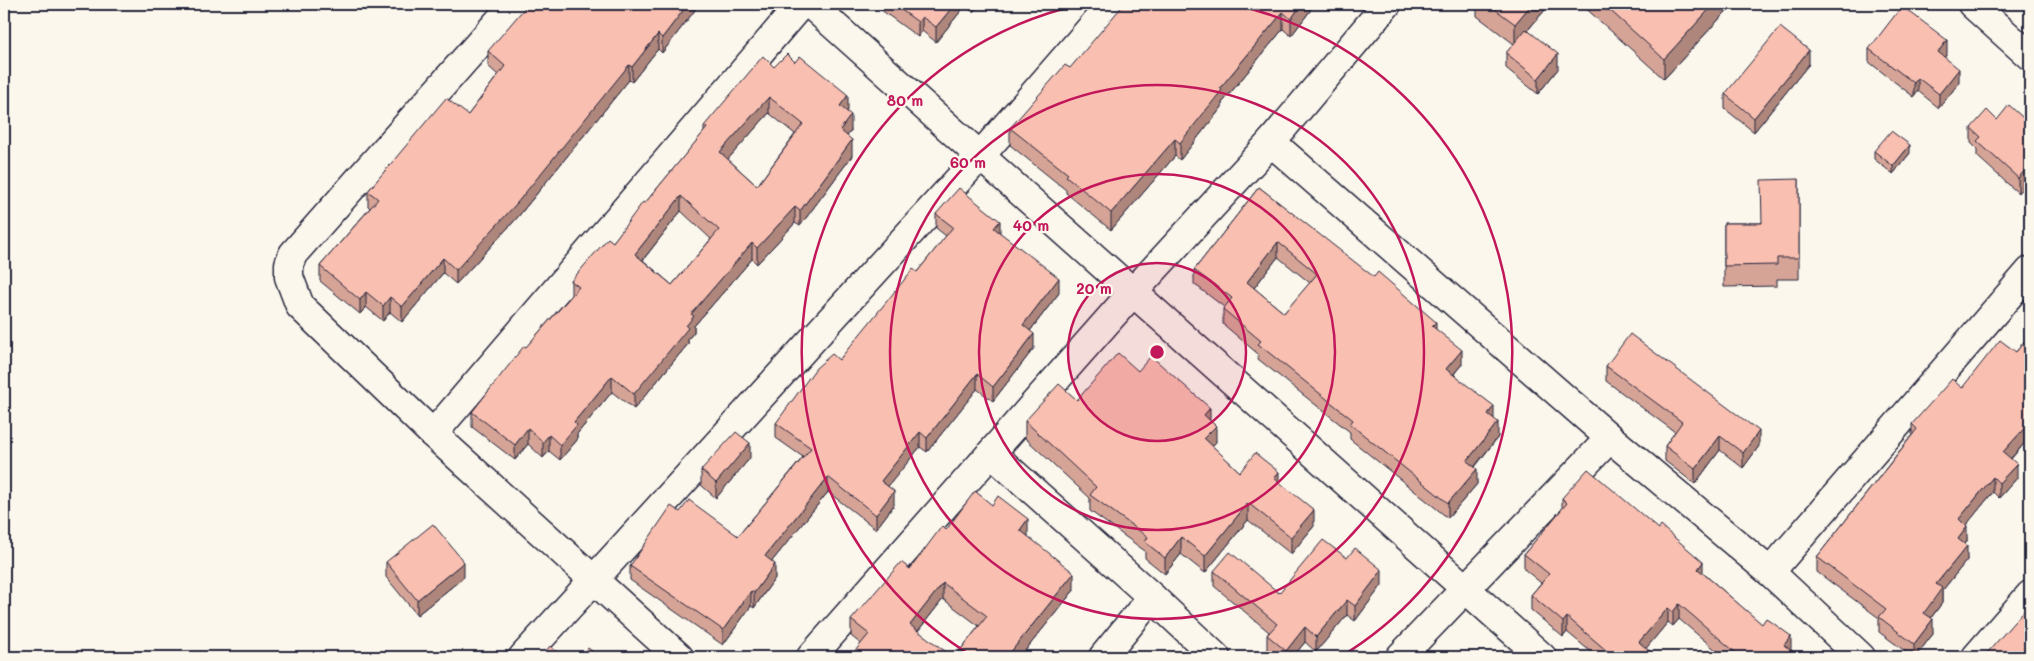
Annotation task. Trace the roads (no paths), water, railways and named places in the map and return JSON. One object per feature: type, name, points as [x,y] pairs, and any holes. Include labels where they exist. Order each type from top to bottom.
[{"type":"street","points":[[514,4],[293,254],[289,264],[289,277],[300,306],[433,434],[592,581],[679,657]]},
{"type":"street","points":[[433,434],[801,4]]},
{"type":"street","points":[[810,4],[1134,291],[1542,657]]},
{"type":"street","points":[[523,657],[980,156],[1112,4]]},
{"type":"street","points":[[811,657],[1134,291],[1271,142],[1387,4]]},
{"type":"street","points":[[1983,7],[2030,56]]},
{"type":"street","points":[[1271,142],[1610,438],[1770,572],[1861,657]]},
{"type":"street","points":[[1770,572],[2030,271]]},
{"type":"street","points":[[1400,657],[1467,590],[1610,438]]},
{"type":"street","points":[[991,453],[1216,657]]},
{"type":"street","points":[[1976,657],[2030,595]]},
{"type":"street","points":[[1103,657],[1152,597]]}]
